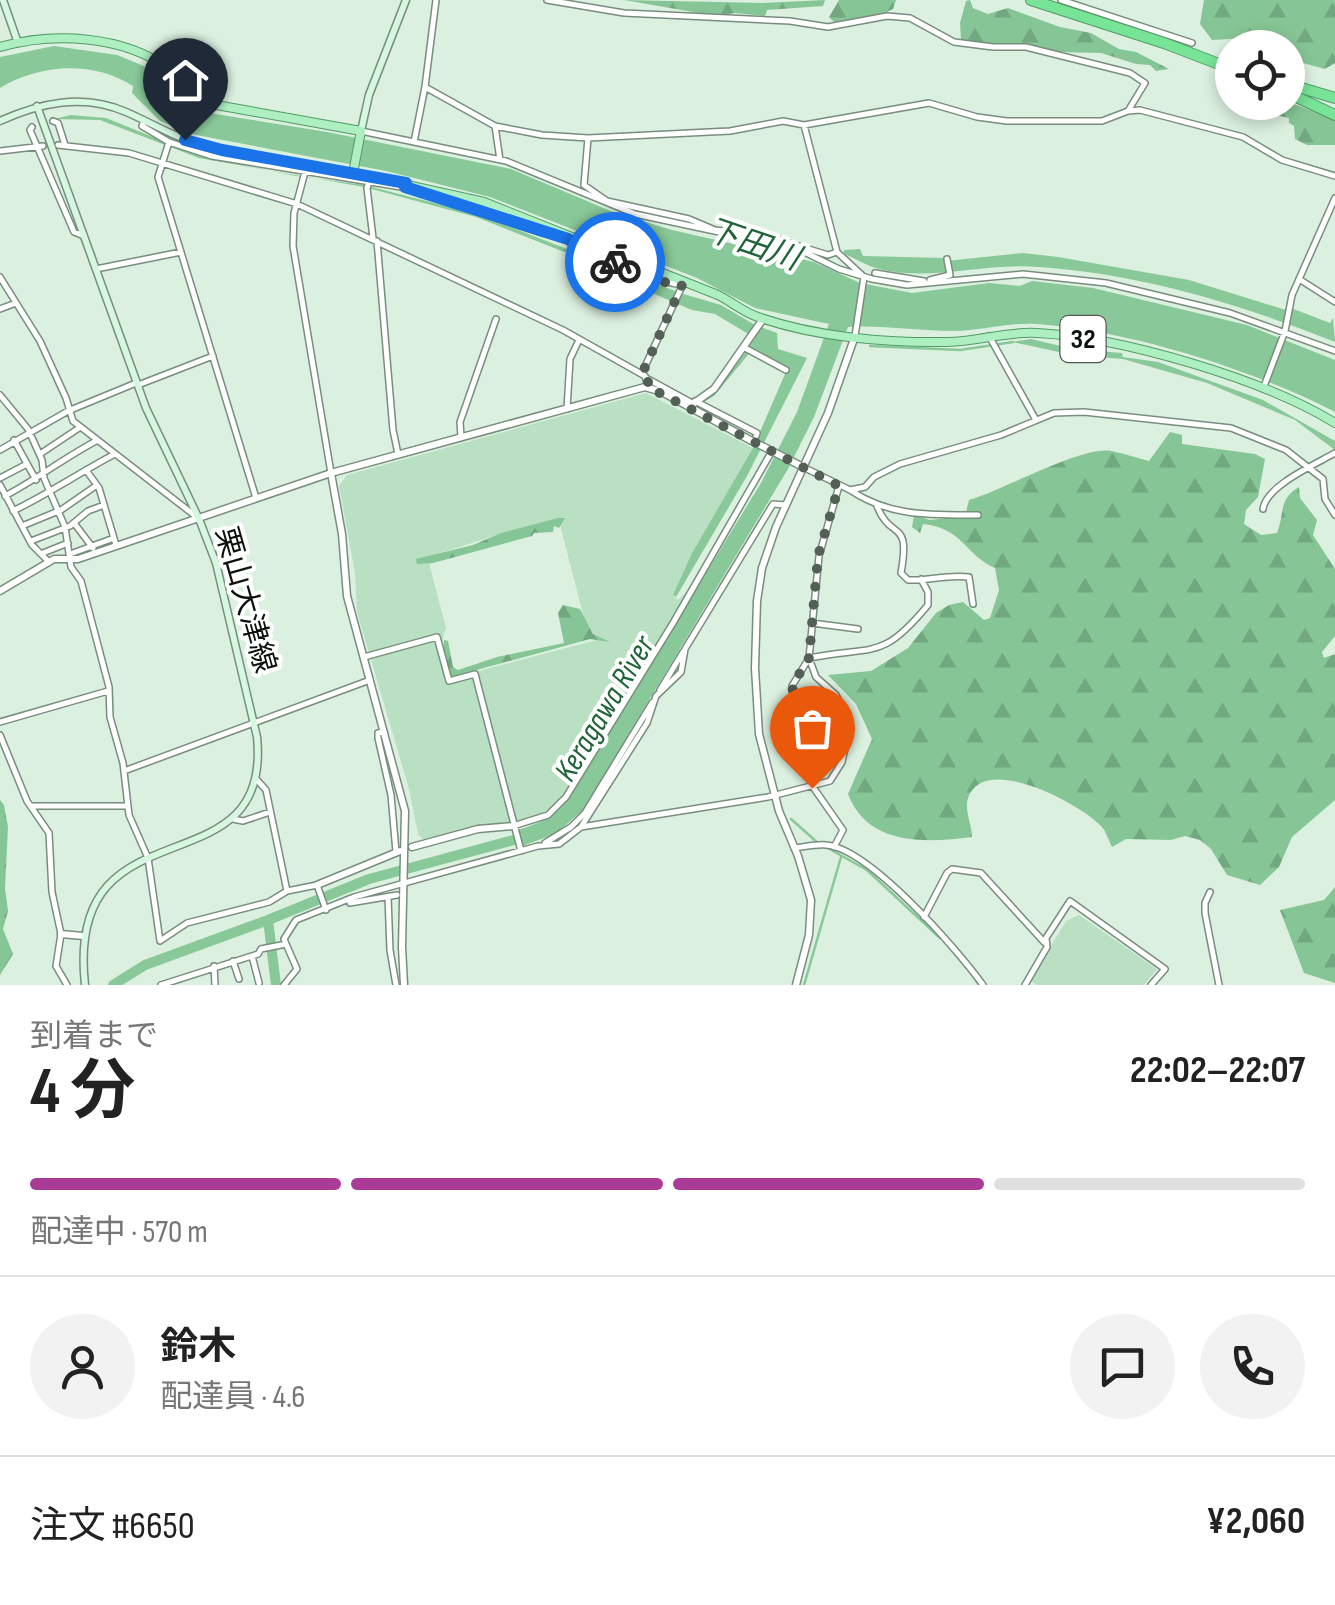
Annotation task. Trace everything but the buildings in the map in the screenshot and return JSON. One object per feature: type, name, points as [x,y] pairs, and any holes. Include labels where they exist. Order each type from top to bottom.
[{"type":"highway","points":[[1031,0],[1215,61]]},
{"type":"highway","points":[[1305,89],[1335,98]]},
{"type":"highway","points":[[1305,100],[1335,113]]},
{"type":"main road","points":[[3,0],[18,42]]},
{"type":"main road","points":[[0,121],[37,106],[71,101],[98,104],[124,111],[202,145],[354,171],[380,64],[406,0]]},
{"type":"main road","points":[[0,47],[64,38],[118,46],[157,60],[193,94],[211,104],[361,131]]},
{"type":"main road","name":"栗山大津線","points":[[37,106],[137,384],[173,470],[199,519],[224,587],[260,759],[257,780]]},
{"type":"main road","name":"32","points":[[354,171],[484,202],[762,321],[824,332],[950,342],[992,342],[1042,333],[1089,340],[1187,363],[1264,387],[1335,422]]},
{"type":"main road","points":[[83,984],[87,919],[109,882],[128,867],[213,832],[233,818],[251,796],[257,780]]},
{"type":"street","points":[[414,142],[436,0]]},
{"type":"street","points":[[547,0],[624,13],[790,21],[828,27],[886,16],[910,18],[958,43],[1026,47],[1130,73],[1145,83],[1128,111]]},
{"type":"street","points":[[1061,0],[1192,43]]},
{"type":"street","points":[[425,87],[495,126],[588,138],[730,131],[782,121],[804,125],[929,103],[1007,121],[1102,121],[1128,111],[1150,112],[1230,132],[1282,160],[1335,176]]},
{"type":"street","points":[[53,121],[58,122],[61,145],[107,148],[161,162],[297,204],[375,240],[580,340],[764,447],[877,506],[938,516],[978,515]]},
{"type":"street","points":[[144,122],[142,126],[167,144],[212,156],[368,185],[405,185]]},
{"type":"street","points":[[804,125],[837,252],[864,279]]},
{"type":"street","points":[[495,126],[500,160]]},
{"type":"street","points":[[32,127],[74,232],[84,236]]},
{"type":"street","points":[[361,131],[500,160],[664,222],[828,256],[837,252]]},
{"type":"street","points":[[588,138],[584,185],[605,202]]},
{"type":"street","points":[[167,144],[158,177],[256,498]]},
{"type":"street","points":[[0,151],[39,146]]},
{"type":"street","points":[[304,175],[293,246],[342,534],[347,596],[405,811],[404,985]]},
{"type":"street","points":[[368,185],[392,430],[398,454]]},
{"type":"street","points":[[1264,387],[1285,332],[1292,295],[1335,198]]},
{"type":"street","points":[[798,248],[864,279],[894,284],[1023,274],[1149,293],[1285,332],[1335,351]]},
{"type":"street","points":[[96,270],[181,252]]},
{"type":"street","points":[[876,273],[927,282],[950,275],[947,259]]},
{"type":"street","points":[[0,276],[56,373],[68,410],[79,428],[199,519]]},
{"type":"street","points":[[796,985],[811,917],[808,885],[775,795],[759,734],[756,615],[762,568],[799,465],[828,412],[854,333],[864,279]]},
{"type":"street","points":[[1299,279],[1335,302]]},
{"type":"street","points":[[646,380],[682,286]]},
{"type":"street","points":[[0,309],[17,303]]},
{"type":"street","points":[[461,434],[460,422],[496,319]]},
{"type":"street","points":[[692,404],[714,390],[748,350],[762,321]]},
{"type":"street","points":[[567,408],[570,359],[580,340]]},
{"type":"street","points":[[992,342],[1036,420]]},
{"type":"street","points":[[748,350],[786,370]]},
{"type":"street","points":[[0,450],[68,410],[213,356]]},
{"type":"street","points":[[0,592],[60,557],[199,519],[331,473],[461,434],[567,408],[646,380]]},
{"type":"street","points":[[0,395],[28,432],[66,527],[72,567],[81,582],[109,691],[110,716],[131,821],[148,858],[160,940],[187,922],[269,902],[287,891],[317,887],[398,852],[378,733],[385,732]]},
{"type":"street","points":[[850,490],[865,487],[874,477],[900,464],[975,443],[1054,413],[1084,412],[1230,428],[1286,450],[1323,478],[1325,499],[1335,514]]},
{"type":"street","points":[[39,454],[79,428]]},
{"type":"street","points":[[14,440],[36,480]]},
{"type":"street","points":[[6,496],[96,441]]},
{"type":"street","points":[[412,847],[548,815],[566,797],[773,452]]},
{"type":"street","points":[[1263,509],[1274,488],[1335,453]]},
{"type":"street","points":[[14,511],[113,454]]},
{"type":"street","points":[[27,464],[0,482],[30,542],[49,562]]},
{"type":"street","points":[[85,470],[97,486],[115,542]]},
{"type":"street","points":[[22,526],[58,511],[97,486]]},
{"type":"street","points":[[581,828],[775,795],[830,781],[842,762],[849,721],[836,695],[816,676],[809,658],[818,556],[839,486]]},
{"type":"street","points":[[30,542],[74,524],[88,511],[104,504]]},
{"type":"street","points":[[538,846],[566,831],[584,812],[656,696],[682,672],[685,649],[773,504],[785,505]]},
{"type":"street","points":[[877,506],[882,518],[899,530],[905,541],[901,573],[908,580],[937,575],[969,578],[973,604]]},
{"type":"street","points":[[74,524],[94,550]]},
{"type":"street","points":[[42,554],[68,543]]},
{"type":"street","points":[[834,847],[843,830],[813,787],[792,689],[796,676],[809,658],[865,652],[892,644],[928,605],[928,592],[921,579]]},
{"type":"street","points":[[812,623],[858,630]]},
{"type":"street","points":[[364,657],[437,637],[449,681],[474,674],[521,851]]},
{"type":"street","points":[[124,771],[370,680]]},
{"type":"street","points":[[0,722],[109,691]]},
{"type":"street","points":[[284,985],[297,970],[284,945],[296,920],[404,883],[538,846],[559,844],[581,828],[646,723],[656,696]]},
{"type":"street","points":[[0,735],[29,806],[49,833],[52,892],[60,934],[56,966],[67,985]]},
{"type":"street","points":[[257,780],[266,790],[287,891]]},
{"type":"street","points":[[29,806],[128,806]]},
{"type":"street","points":[[233,818],[243,821],[270,812]]},
{"type":"street","points":[[794,848],[827,844],[872,868],[963,956],[983,985]]},
{"type":"street","points":[[924,917],[948,873],[981,873],[1047,947],[1025,985]]},
{"type":"street","points":[[317,887],[325,909]]},
{"type":"street","points":[[1210,892],[1205,913],[1219,985]]},
{"type":"street","points":[[349,900],[350,903],[397,895]]},
{"type":"street","points":[[388,898],[396,985]]},
{"type":"street","points":[[1044,942],[1070,902],[1165,970],[1151,985]]},
{"type":"street","points":[[60,934],[83,936]]},
{"type":"street","points":[[161,985],[252,956],[264,948],[284,945]]},
{"type":"street","points":[[252,956],[259,982]]},
{"type":"street","points":[[233,961],[238,979]]},
{"type":"street","points":[[214,966],[215,985]]},
{"type":"shaded area","name":"下田川","points":[[54,46],[117,55],[151,69],[203,112],[511,169],[613,212],[672,230],[814,262],[860,283],[912,293],[989,283],[1020,286],[1032,281],[1093,288],[1247,325],[1335,360],[1335,412],[1266,381],[1190,354],[1073,328],[1037,324],[954,331],[848,327],[814,417],[788,469],[583,810],[555,834],[522,846],[518,830],[544,820],[566,802],[761,483],[797,412],[829,324],[755,308],[697,278],[490,197],[386,171],[191,134],[160,121],[132,93],[133,86],[101,72],[49,70],[0,88],[0,57]]},
{"type":"shaded area","points":[[71,115],[106,118],[200,156],[267,170],[199,158],[100,120],[54,119]]},
{"type":"shaded area","points":[[318,179],[364,185],[477,214],[680,293],[721,305],[777,333],[778,349],[807,358],[747,476],[676,597],[673,595],[692,553],[753,448],[788,367],[752,350],[714,396],[702,403],[755,338],[715,314],[692,310],[592,263],[476,217]]},
{"type":"shaded area","points":[[860,249],[863,256],[946,261],[1023,253],[1189,280],[1330,323],[1333,318],[1335,342],[1226,303],[1115,276],[1019,266],[899,272],[875,268],[844,254],[844,250]]},
{"type":"shaded area","points":[[1031,339],[1158,362],[1263,400],[1335,441],[1335,450],[1295,420],[1207,383],[1123,359],[1073,355],[1012,342]]},
{"type":"shaded area","points":[[646,393],[753,448],[692,553],[673,596],[678,600],[692,587],[565,796],[548,813],[518,823],[423,839],[418,834],[409,789],[357,612],[355,573],[339,486],[347,475]],"holes":[[[559,521],[584,618],[597,640],[452,678],[444,653],[446,628],[430,567],[431,556],[500,534]]]},
{"type":"shaded area","points":[[1079,915],[1157,969],[1144,985],[1037,985],[1030,981],[1066,921]]},
{"type":"green space","points":[[624,0],[825,0],[823,6],[767,10],[765,16],[716,16]]},
{"type":"green space","points":[[839,0],[896,0],[893,9],[878,16],[835,23],[829,17]]},
{"type":"green space","points":[[970,0],[973,8],[988,14],[1008,8],[1060,27],[1091,33],[1169,69],[1156,71],[1150,65],[1101,53],[1058,52],[961,39],[960,23],[966,1]]},
{"type":"green space","points":[[1204,0],[1335,0],[1335,63],[1325,69],[1305,64],[1305,30],[1215,30],[1212,40],[1200,24]]},
{"type":"green space","points":[[1305,108],[1335,119],[1335,145],[1307,145],[1295,139],[1294,126],[1289,123],[1305,120]]},
{"type":"green space","points":[[1170,432],[1182,435],[1182,444],[1255,454],[1265,459],[1258,497],[1246,510],[1244,524],[1261,535],[1277,533],[1285,502],[1299,487],[1300,498],[1317,520],[1313,535],[1335,569],[1335,636],[1322,652],[1324,658],[1335,654],[1335,800],[1292,837],[1279,867],[1260,885],[1227,875],[1211,849],[1200,840],[1185,836],[1171,840],[1126,839],[1112,847],[1101,826],[1074,806],[1033,786],[1012,781],[993,780],[977,785],[967,807],[972,837],[917,840],[869,824],[848,794],[872,739],[856,704],[828,675],[871,671],[908,648],[936,613],[949,605],[963,602],[984,620],[990,618],[999,590],[995,568],[947,531],[923,524],[920,533],[912,527],[914,515],[930,520],[965,516],[969,500],[1098,451],[1149,461]]},
{"type":"green space","points":[[565,518],[559,528],[554,526],[553,532],[534,533],[433,563],[417,564],[416,559]]},
{"type":"green space","points":[[563,605],[580,609],[593,634],[610,642],[590,639],[451,677],[444,640],[448,641],[453,667],[458,670],[564,643],[558,613]]},
{"type":"green space","points":[[0,800],[8,827],[8,911],[3,929],[13,954],[0,975]]},
{"type":"green space","points":[[1335,887],[1335,983],[1304,973],[1280,910],[1324,900]]},
{"type":"waterway","points":[[870,346],[960,350],[1013,342]]},
{"type":"waterway","points":[[791,819],[818,843]]},
{"type":"waterway","name":"Keragawa River","points":[[113,985],[145,965],[369,879],[525,837]]},
{"type":"waterway","points":[[826,847],[867,870],[940,938]]},
{"type":"waterway","points":[[804,985],[841,857]]},
{"type":"waterway","points":[[268,920],[276,985]]},
{"type":"waterway","points":[[974,977],[979,985]]},
{"type":"way so far","points":[[615,262],[664,282],[682,285],[642,374],[648,378],[648,387],[839,486],[818,556],[809,658],[792,686],[812,788]]},
{"type":"route","points":[[185,140],[406,183],[405,187],[429,197],[568,239],[615,262]]}]
